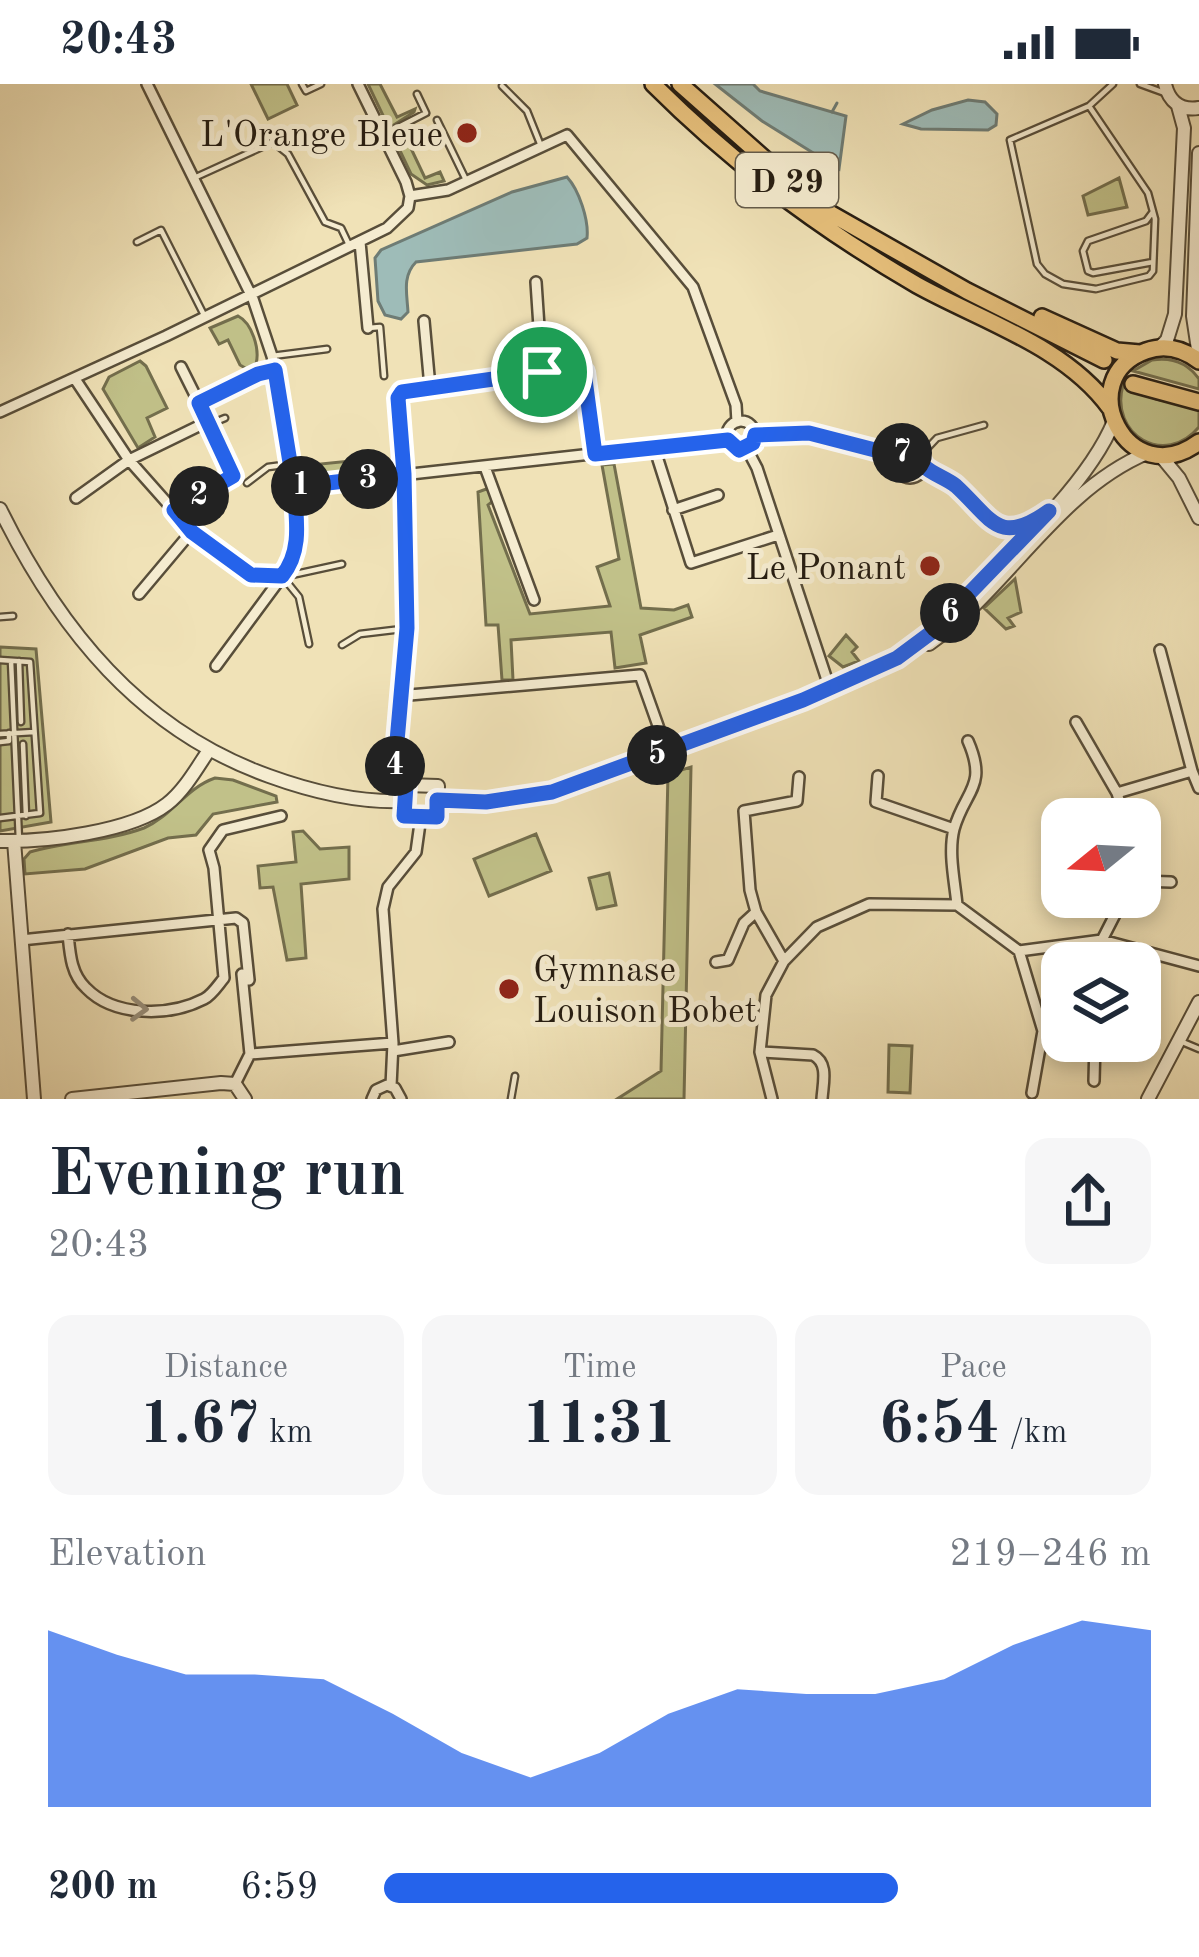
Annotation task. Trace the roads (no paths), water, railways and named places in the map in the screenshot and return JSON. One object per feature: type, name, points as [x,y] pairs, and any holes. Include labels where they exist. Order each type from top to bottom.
[{"type":"main road","name":"D 29","points":[[652,84],[767,185],[877,258],[1102,364],[819,207],[680,84]]},
{"type":"main road","points":[[877,258],[1079,374],[1127,441],[1154,454],[1185,451],[1199,442]]},
{"type":"main road","points":[[906,258],[970,282],[1102,345],[1140,353],[1159,348],[1181,351],[1199,359]]},
{"type":"main road","points":[[1112,415],[1116,376],[1140,353]]},
{"type":"main road","points":[[1135,381],[1199,398]]},
{"type":"street","points":[[147,84],[251,295],[272,356],[294,487],[297,542],[292,563],[216,666]]},
{"type":"street","points":[[0,412],[251,295],[401,218],[410,196],[358,84]]},
{"type":"street","points":[[1159,348],[1167,340],[1175,314],[1184,128],[1166,88]]},
{"type":"street","points":[[1178,106],[1199,108]]},
{"type":"street","points":[[410,196],[432,195],[467,182],[567,135],[693,287],[736,405],[736,422],[727,432],[728,440],[732,446],[747,449]]},
{"type":"street","points":[[1199,153],[1193,330],[1199,359]]},
{"type":"street","points":[[355,244],[368,328]]},
{"type":"street","points":[[536,282],[542,372]]},
{"type":"street","points":[[424,321],[430,387]]},
{"type":"street","points":[[174,510],[233,476],[181,367]]},
{"type":"street","points":[[199,403],[275,370]]},
{"type":"street","points":[[406,785],[438,786],[437,817],[404,816],[406,785],[395,772],[407,628],[398,398],[402,392],[430,387],[542,372],[584,372],[595,454]]},
{"type":"street","points":[[75,379],[129,460],[192,532],[251,575],[282,576]]},
{"type":"street","points":[[836,686],[914,647],[1096,458],[1112,415]]},
{"type":"street","points":[[736,422],[749,424],[755,435]]},
{"type":"street","points":[[76,498],[129,460],[208,423]]},
{"type":"street","points":[[755,435],[809,433],[898,456],[909,450],[921,454],[924,467],[953,483],[1000,527],[1026,526],[1049,511]]},
{"type":"street","points":[[747,449],[755,435]]},
{"type":"street","points":[[294,487],[728,440]]},
{"type":"street","points":[[653,447],[691,563],[778,535]]},
{"type":"street","points":[[747,449],[836,686]]},
{"type":"street","points":[[437,800],[520,799],[667,751],[901,664],[945,634],[1087,490],[1119,466],[1154,454],[1179,478],[1199,518]]},
{"type":"street","points":[[898,456],[898,472],[904,477],[917,476],[924,467]]},
{"type":"street","points":[[485,467],[534,600]]},
{"type":"street","points":[[673,509],[718,495]]},
{"type":"street","points":[[0,509],[56,609],[100,664],[145,707],[240,766],[328,795],[405,801]]},
{"type":"street","points":[[139,594],[192,532]]},
{"type":"street","points":[[1160,650],[1199,788]]},
{"type":"street","points":[[398,696],[640,675],[667,751]]},
{"type":"street","points":[[1076,722],[1119,798]]},
{"type":"street","points":[[957,905],[954,829],[976,789],[977,761],[968,741]]},
{"type":"street","points":[[34,1099],[11,841],[117,826],[146,817],[171,801],[208,750]]},
{"type":"street","points":[[1117,793],[1192,771]]},
{"type":"street","points":[[878,776],[876,802],[954,829]]},
{"type":"street","points":[[784,961],[756,912],[744,811],[797,801],[800,777]]},
{"type":"street","points":[[401,1099],[391,1086],[393,1047],[383,909],[388,887],[416,853],[421,816]]},
{"type":"street","points":[[68,934],[76,974],[86,989],[110,1006],[136,1012],[206,998],[224,978],[209,850],[223,830],[281,817]]},
{"type":"street","points":[[1161,882],[1171,883]]},
{"type":"street","points":[[772,1099],[760,1052],[766,995],[784,961],[817,928],[869,904],[957,905],[1019,952],[1041,1024]]},
{"type":"street","points":[[716,962],[728,960],[744,923],[756,912]]},
{"type":"street","points":[[21,940],[236,918],[243,923],[249,980]]},
{"type":"street","points":[[72,1099],[241,1093],[250,1054],[236,918]]},
{"type":"street","points":[[1102,940],[1113,918]]},
{"type":"street","points":[[1019,952],[1102,940],[1199,966]]},
{"type":"street","points":[[1148,1099],[1199,1002]]},
{"type":"street","points":[[250,1054],[449,1042]]},
{"type":"street","points":[[1032,1094],[1041,1042]]},
{"type":"street","points":[[760,1052],[820,1059],[822,1099]]},
{"type":"street","points":[[1094,1062],[1094,1082]]},
{"type":"street","points":[[372,1099],[379,1087],[391,1086]]},
{"type":"lane","points":[[302,84],[306,92],[321,84]]},
{"type":"lane","points":[[1089,106],[1148,194],[1152,213],[1149,276],[1096,289],[1063,284],[1037,265],[1010,140],[1089,106],[1113,84]]},
{"type":"lane","points":[[1139,84],[1166,88]]},
{"type":"lane","points":[[502,86],[527,111],[541,146]]},
{"type":"lane","points":[[383,136],[426,113],[417,94]]},
{"type":"lane","points":[[437,120],[467,182]]},
{"type":"lane","points":[[194,178],[273,142],[289,154],[325,223],[341,228],[355,244]]},
{"type":"lane","points":[[1152,213],[1146,221],[1088,241],[1083,251],[1088,271],[1093,273],[1153,262]]},
{"type":"lane","points":[[137,242],[161,230],[205,316]]},
{"type":"lane","points":[[368,328],[380,327],[384,376]]},
{"type":"lane","points":[[272,356],[326,349]]},
{"type":"lane","points":[[208,423],[225,418]]},
{"type":"lane","points":[[921,454],[937,438],[984,424]]},
{"type":"lane","points":[[247,483],[268,467],[291,464]]},
{"type":"lane","points":[[192,532],[203,519],[220,511]]},
{"type":"lane","points":[[282,576],[342,564]]},
{"type":"lane","points":[[282,576],[299,597],[309,644]]},
{"type":"lane","points":[[0,617],[13,616]]},
{"type":"lane","points":[[342,645],[360,634],[407,628]]},
{"type":"lane","points":[[0,660],[30,662],[40,813],[0,818]]},
{"type":"lane","points":[[15,661],[21,722]]},
{"type":"lane","points":[[15,661],[12,733],[22,817]]},
{"type":"lane","points":[[0,734],[34,732]]},
{"type":"lane","points":[[0,742],[9,741],[12,733]]},
{"type":"lane","points":[[11,841],[22,817],[22,744]]},
{"type":"lane","points":[[1180,1041],[1199,1049]]},
{"type":"lane","points":[[512,1099],[515,1076]]},
{"type":"water","points":[[715,84],[753,84],[760,91],[846,116],[839,169],[762,121]]},
{"type":"water","points":[[968,100],[985,102],[997,114],[996,125],[988,130],[921,129],[903,124],[932,110]]},
{"type":"water","points":[[567,177],[582,206],[587,238],[577,244],[416,262],[407,279],[408,312],[401,319],[385,315],[378,301],[375,258],[381,250],[512,192]]},
{"type":"waterway","points":[[832,112],[837,103]]},
{"type":"place","name":"L'Orange Bleue","points":[[467,133]]},
{"type":"place","name":"Le Ponant","points":[[930,566]]},
{"type":"place","name":"Gymnase Louison Bobet","points":[[509,989]]}]
